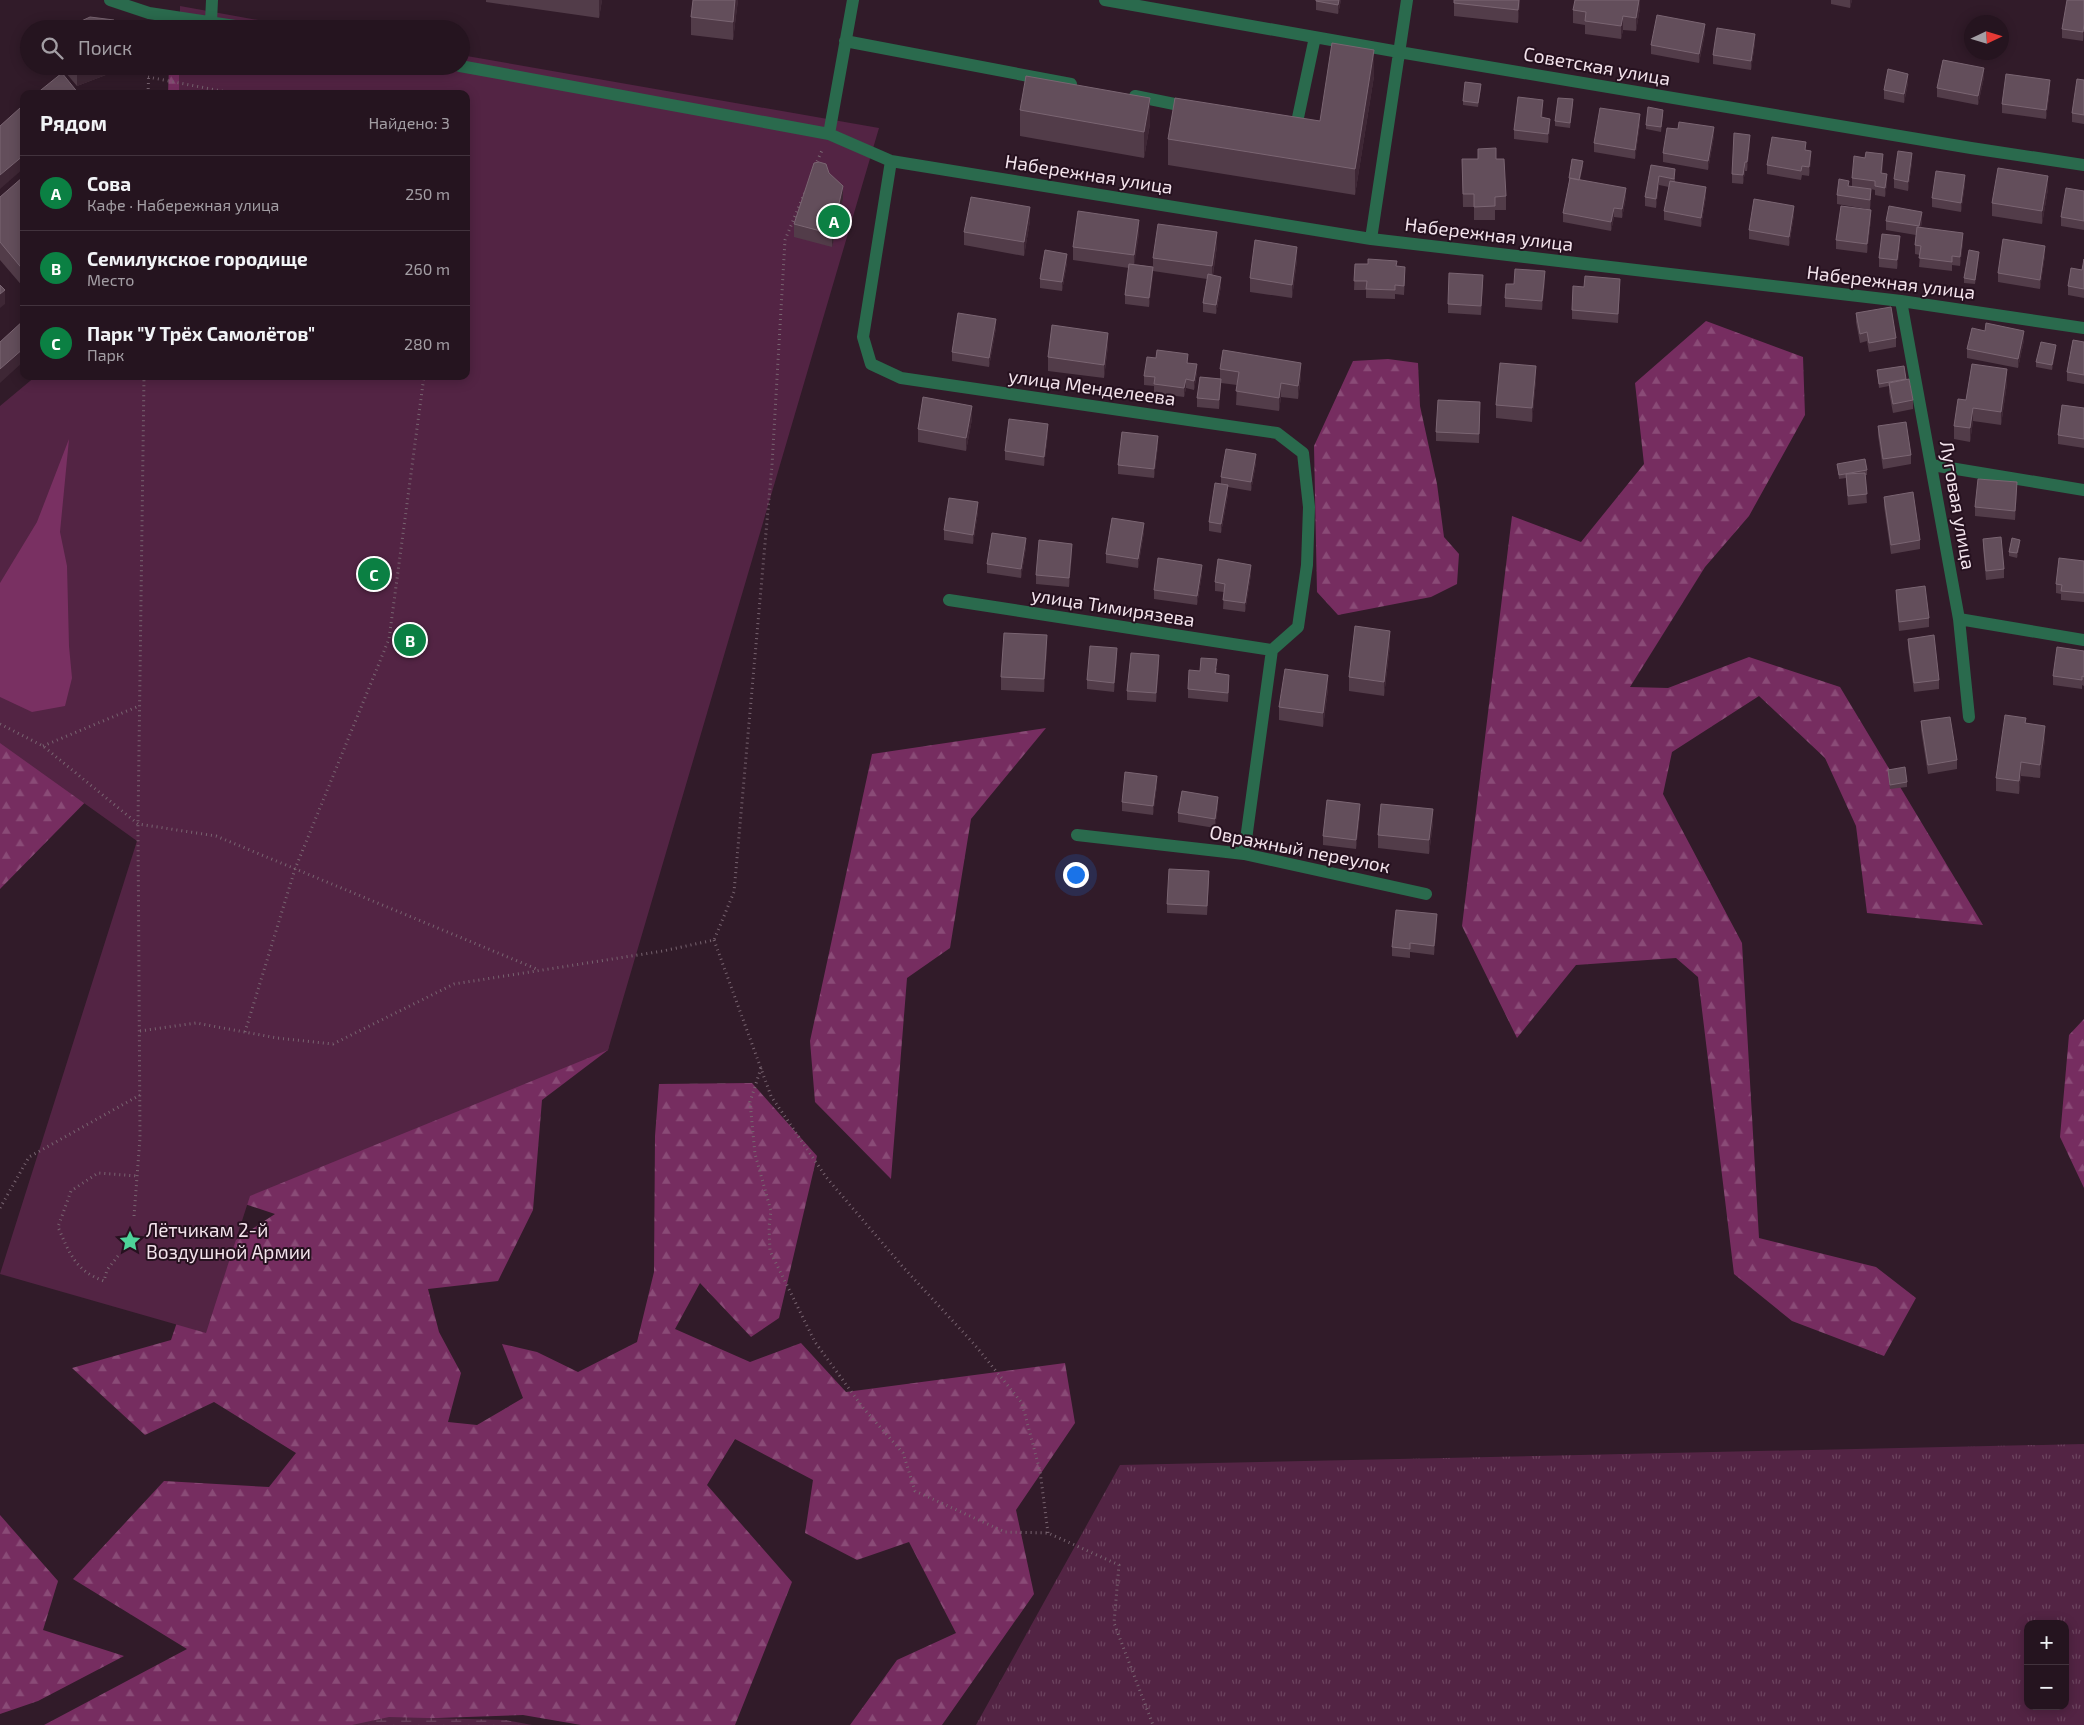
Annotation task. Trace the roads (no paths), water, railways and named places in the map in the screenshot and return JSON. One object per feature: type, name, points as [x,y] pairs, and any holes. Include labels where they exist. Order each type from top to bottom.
[{"type":"street","points":[[111,0],[149,13],[196,20]]},
{"type":"street","points":[[210,20],[212,0]]},
{"type":"street","points":[[829,134],[853,0]]},
{"type":"street","name":"Советская улица","points":[[1105,0],[1399,52],[1971,148],[2084,164]]},
{"type":"street","points":[[1371,239],[1406,0]]},
{"type":"street","points":[[1276,123],[1296,127],[1315,37]]},
{"type":"street","points":[[845,41],[1080,86]]},
{"type":"street","name":"Набережная улица","points":[[470,68],[829,134],[891,161],[1371,239],[1901,301],[2084,328]]},
{"type":"street","points":[[1120,93],[1198,108]]},
{"type":"street","name":"улица Менделеева","points":[[891,161],[863,337],[871,364],[901,378],[1277,433],[1303,453],[1308,507],[1307,565],[1298,627],[1272,650]]},
{"type":"street","name":"Луговая улица","points":[[1901,301],[1959,619],[1969,717]]},
{"type":"street","points":[[1932,465],[2084,490]]},
{"type":"street","name":"улица Тимирязева","points":[[949,600],[1272,650]]},
{"type":"street","points":[[1959,619],[2084,640]]},
{"type":"street","points":[[1244,854],[1272,650]]},
{"type":"street","name":"Овражный переулок","points":[[1077,835],[1244,854],[1426,894]]},
{"type":"place","name":"Сова","points":[[834,221]]},
{"type":"place","name":"Парк \"У Трёх Самолётов\"","points":[[374,574]]},
{"type":"place","name":"Семилукское городище","points":[[410,640]]},
{"type":"place","name":"Лётчикам 2-й Воздушной Армии","points":[[130,1241]]}]
